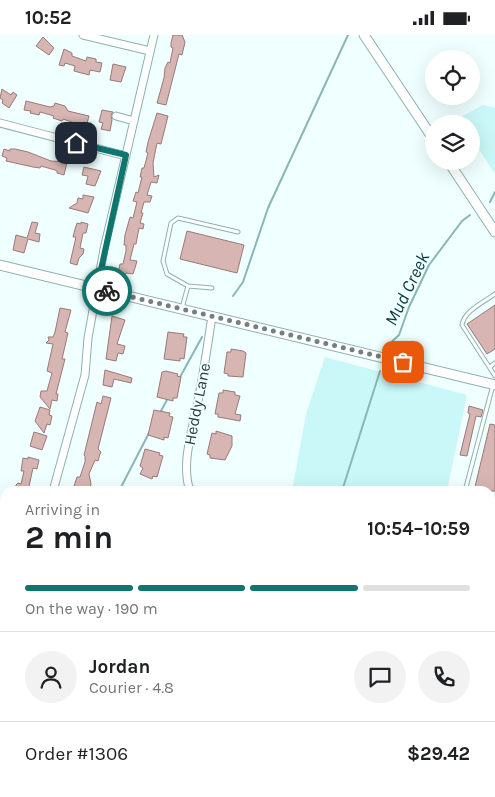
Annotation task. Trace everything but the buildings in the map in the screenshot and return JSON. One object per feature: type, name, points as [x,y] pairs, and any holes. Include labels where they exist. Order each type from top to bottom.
[{"type":"street","points":[[83,35],[150,51]]},
{"type":"street","points":[[54,486],[85,375],[88,338],[97,288],[154,35]]},
{"type":"street","points":[[364,35],[425,126]]},
{"type":"street","points":[[116,116],[134,121]]},
{"type":"street","points":[[0,123],[126,155]]},
{"type":"street","points":[[454,170],[495,231]]},
{"type":"street","points":[[0,265],[494,382]]},
{"type":"street","name":"Heddy Lane","points":[[188,486],[186,478],[187,456],[204,371],[212,316]]},
{"type":"lane","points":[[212,289],[188,286],[167,274],[163,261],[171,223],[178,218],[238,232]]},
{"type":"lane","points":[[182,309],[188,286]]},
{"type":"lane","points":[[466,486],[494,382],[490,367],[465,333],[462,319],[495,294]]},
{"type":"lane","points":[[490,367],[495,363]]},
{"type":"shaded area","points":[[483,105],[495,108],[495,174],[480,151],[480,115],[465,115]]},
{"type":"shaded area","points":[[325,357],[467,395],[448,486],[293,486],[306,414]]},
{"type":"waterway","points":[[233,296],[243,282],[268,208],[348,35]]},
{"type":"waterway","name":"Mud Creek","points":[[490,202],[495,192]]},
{"type":"waterway","name":"Mud Creek","points":[[383,350],[399,335],[409,307],[429,265],[462,221],[470,215]]},
{"type":"waterway","points":[[179,379],[202,337]]},
{"type":"waterway","name":"Mud Creek","points":[[344,486],[380,371]]},
{"type":"waterway","points":[[161,411],[168,398]]},
{"type":"waterway","points":[[122,486],[149,433]]},
{"type":"way so far","points":[[107,291],[403,362]]},
{"type":"route","points":[[76,143],[126,155],[97,288],[107,291]]}]
